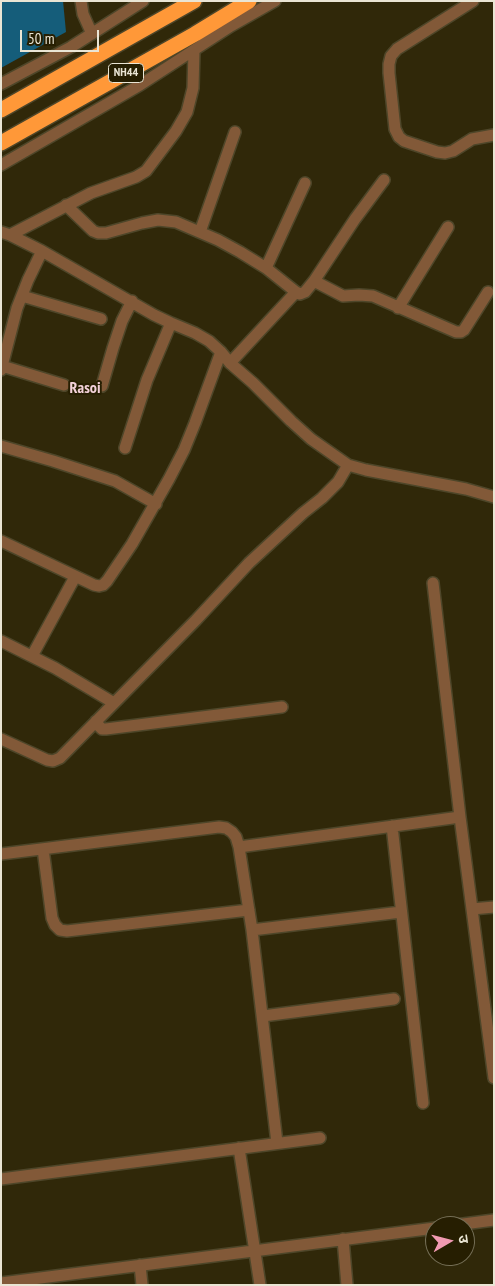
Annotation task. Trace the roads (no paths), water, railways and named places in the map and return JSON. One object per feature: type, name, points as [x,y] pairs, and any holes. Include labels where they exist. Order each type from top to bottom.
[{"type":"highway","name":"NH44","points":[[1,110],[194,1]]},
{"type":"highway","name":"NH44","points":[[1,142],[195,34],[248,1]]},
{"type":"street","points":[[81,1],[83,14],[92,34]]},
{"type":"street","points":[[1,84],[71,47],[143,1]]},
{"type":"street","points":[[1,166],[140,85],[231,26],[275,1]]},
{"type":"street","points":[[473,1],[397,49],[391,56],[389,73],[395,129],[404,141],[445,153],[453,151],[472,139],[494,135]]},
{"type":"street","points":[[6,233],[91,193],[136,177],[146,171],[176,131],[187,112],[193,88],[194,50]]},
{"type":"street","points":[[200,232],[235,132]]},
{"type":"street","points":[[66,205],[98,233],[106,233],[158,220],[176,222],[240,252],[266,268],[300,294],[305,292],[314,281],[355,219],[384,180]]},
{"type":"street","points":[[266,268],[305,183]]},
{"type":"street","points":[[398,308],[448,227]]},
{"type":"street","points":[[6,233],[171,323],[209,341],[291,421],[348,465],[466,489],[494,497]]},
{"type":"street","points":[[42,251],[17,308],[2,368],[64,385]]},
{"type":"street","points":[[314,281],[343,296],[372,296],[456,332],[464,330],[488,292]]},
{"type":"street","points":[[230,363],[296,292]]},
{"type":"street","points":[[22,296],[101,319]]},
{"type":"street","points":[[102,386],[112,348],[122,321],[132,302]]},
{"type":"street","points":[[125,448],[147,380],[171,323]]},
{"type":"street","points":[[1,541],[94,585],[99,586],[107,582],[156,504],[184,450],[221,352]]},
{"type":"street","points":[[1,446],[115,481],[156,504]]},
{"type":"street","points":[[1,739],[47,760],[53,761],[60,758],[196,620],[248,564],[338,482],[348,465]]},
{"type":"street","points":[[32,656],[75,577]]},
{"type":"street","points":[[433,584],[472,909],[488,996],[494,1078]]},
{"type":"street","points":[[1,641],[32,656],[114,703]]},
{"type":"street","points":[[96,721],[102,729],[106,729],[282,707]]},
{"type":"street","points":[[239,847],[460,817]]},
{"type":"street","points":[[392,826],[423,1103]]},
{"type":"street","points":[[1,854],[219,828],[226,828],[232,832],[236,837],[239,847],[252,930],[277,1143]]},
{"type":"street","points":[[43,849],[52,918],[60,930],[67,931],[249,910]]},
{"type":"street","points":[[472,909],[494,906]]},
{"type":"street","points":[[252,930],[401,912]]},
{"type":"street","points":[[263,1016],[394,999]]},
{"type":"street","points":[[1,1179],[320,1138]]},
{"type":"street","points":[[239,1148],[260,1285]]},
{"type":"street","points":[[475,1222],[494,1220]]},
{"type":"street","points":[[1,1283],[51,1281],[140,1265],[425,1229]]},
{"type":"street","points":[[343,1239],[347,1285]]},
{"type":"street","points":[[140,1265],[142,1285]]},
{"type":"water","points":[[1,1],[63,1],[66,32],[1,68]]},
{"type":"district","name":"Rasoi","points":[[85,388]]}]
